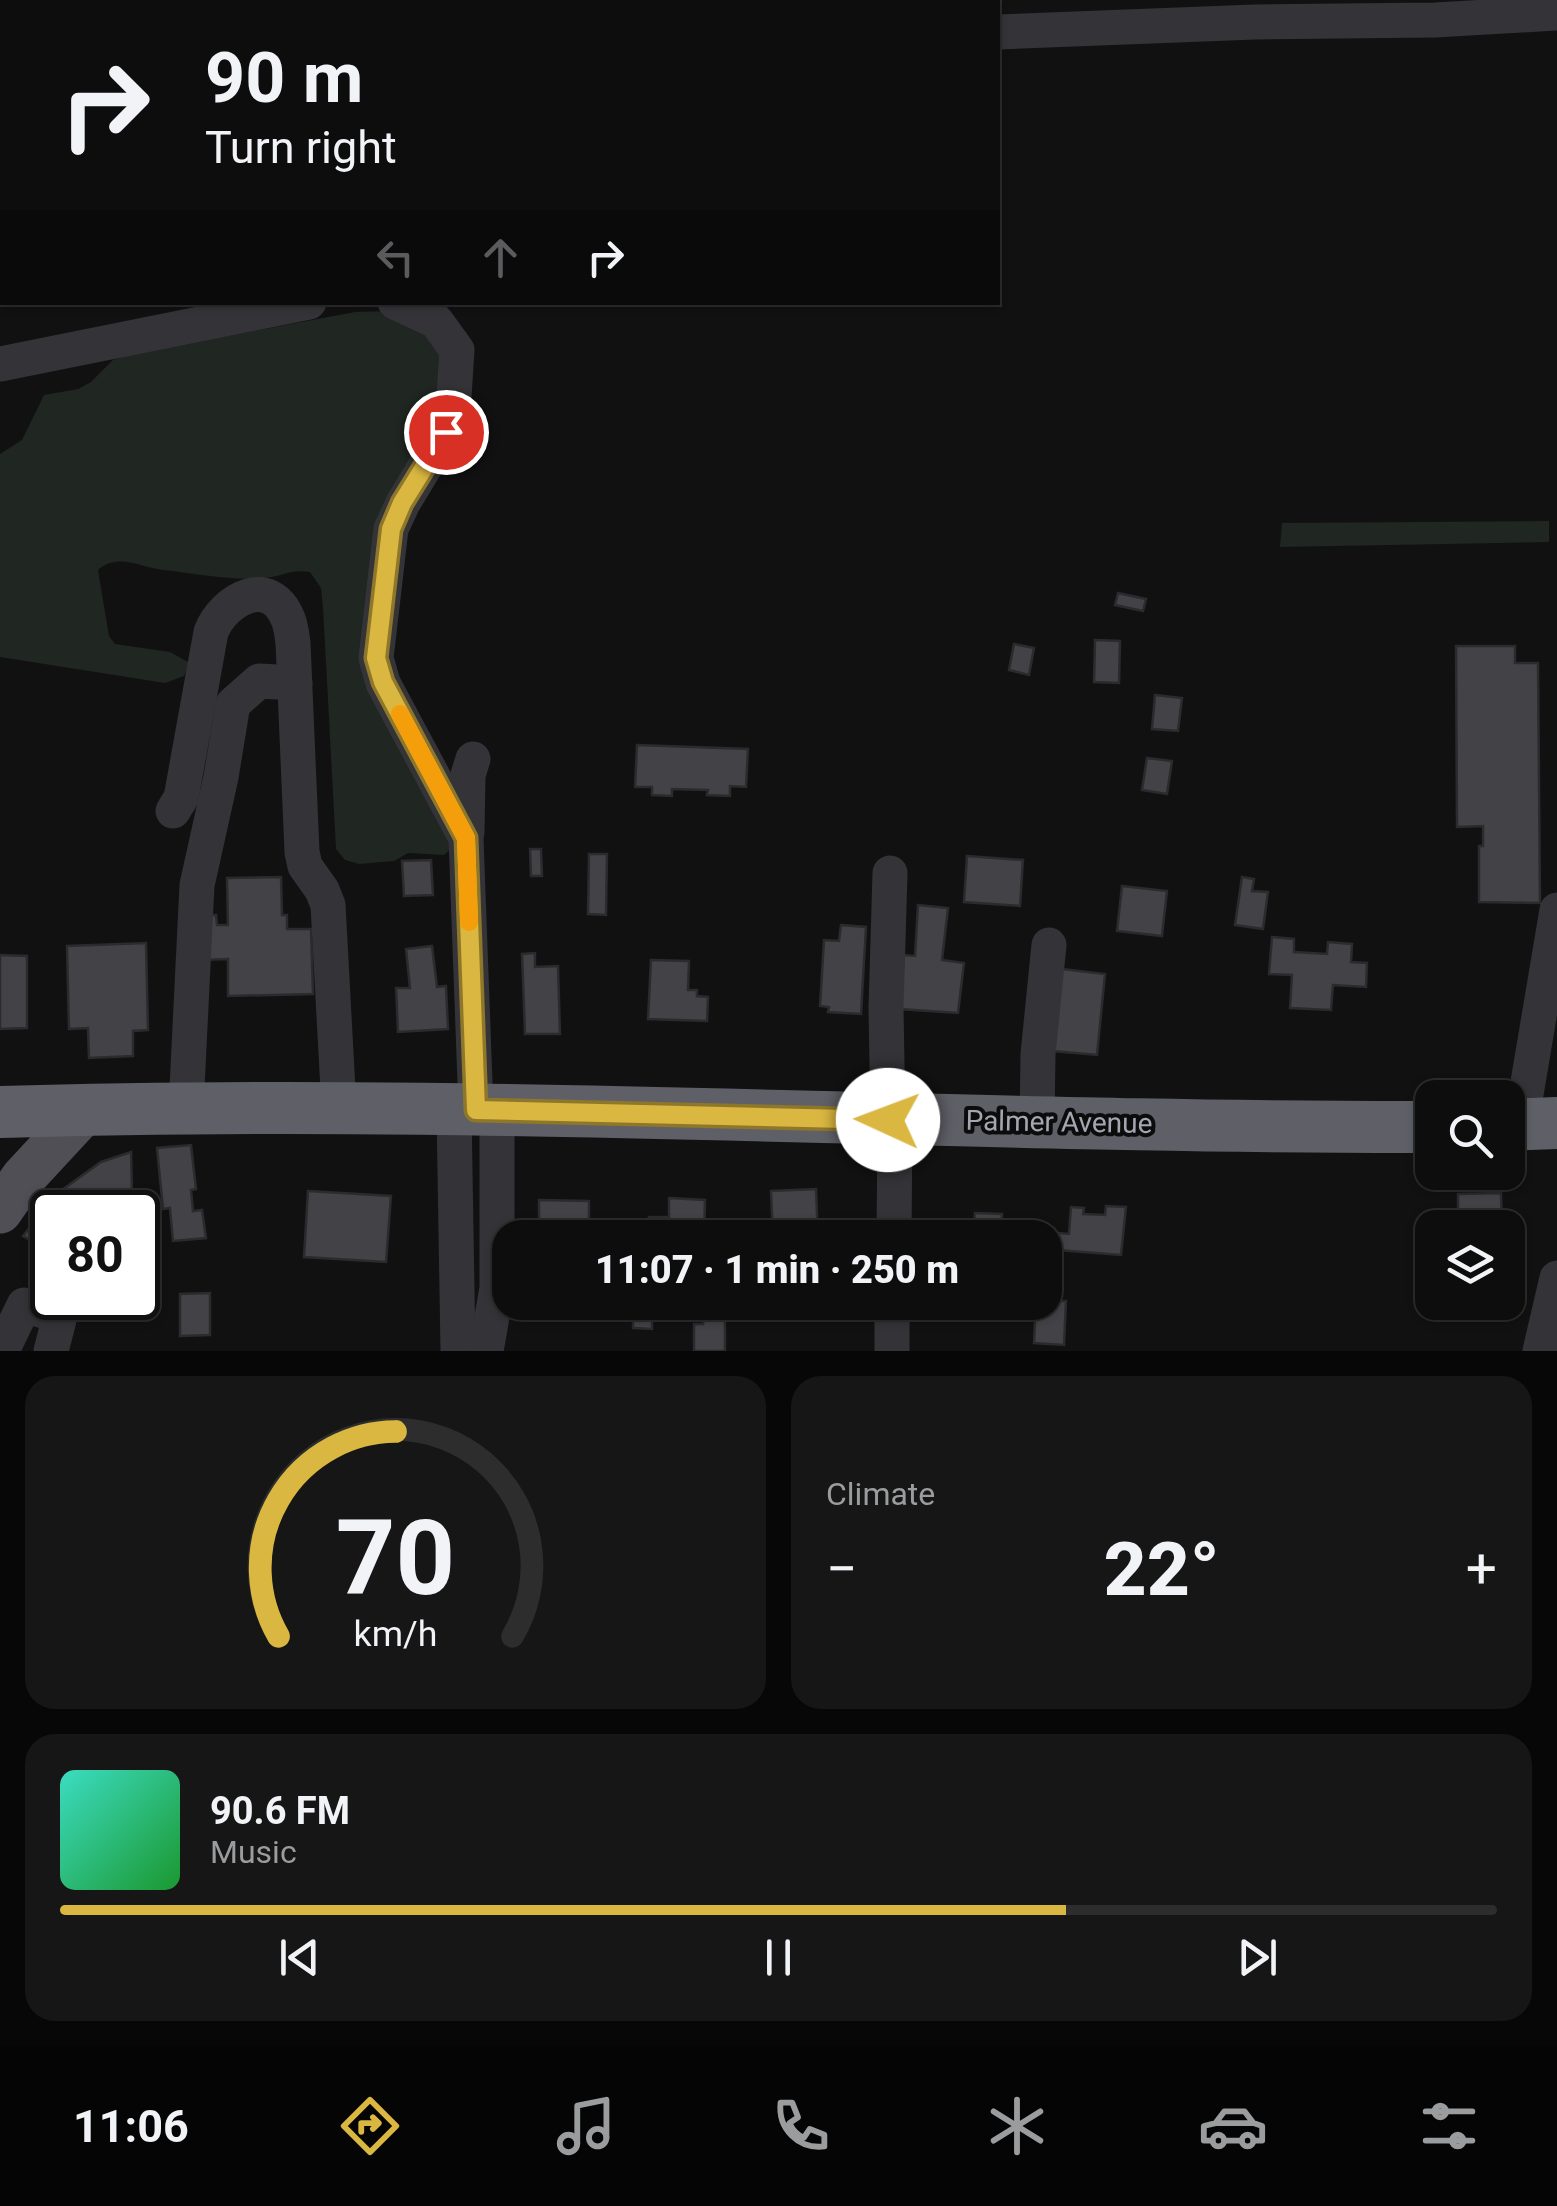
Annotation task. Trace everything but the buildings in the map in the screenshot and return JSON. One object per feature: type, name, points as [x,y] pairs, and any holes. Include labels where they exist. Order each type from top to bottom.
[{"type":"highway","name":"Palmer Avenue","points":[[0,1113],[339,1108],[1415,1127]]},
{"type":"main road","points":[[0,1211],[23,1178],[86,1110]]},
{"type":"street","points":[[1000,32],[1557,13]]},
{"type":"street","points":[[0,364],[294,305]]},
{"type":"street","points":[[402,305],[436,321],[456,350],[453,412],[446,432],[402,503],[391,529],[376,658],[383,682],[466,838]]},
{"type":"street","points":[[173,810],[181,798],[217,616],[234,600],[256,594],[275,600],[288,618],[293,643],[302,852],[305,866],[322,890],[330,924],[339,1108]]},
{"type":"street","points":[[166,1109],[197,886],[222,777],[233,704],[259,681],[294,683]]},
{"type":"street","points":[[473,759],[468,776],[466,838],[476,1110],[496,1288],[486,1351]]},
{"type":"street","points":[[890,873],[886,1008],[894,1220]]},
{"type":"street","points":[[1529,1124],[1557,910]]},
{"type":"street","points":[[1038,1121],[1038,1054],[1050,945]]},
{"type":"street","points":[[458,1351],[476,1110]]},
{"type":"street","points":[[1540,1351],[1557,1278]]},
{"type":"street","points":[[2,1351],[24,1305],[60,1316],[51,1351]]},
{"type":"street","points":[[892,1320],[892,1351]]},
{"type":"shaded area","points":[[391,311],[443,345],[445,376],[371,644],[453,847],[444,855],[408,853],[394,861],[359,864],[345,860],[336,849],[323,607],[321,588],[310,572],[240,579],[122,562],[98,570],[109,636],[115,644],[170,652],[190,663],[184,676],[165,683],[0,657],[0,454],[22,440],[44,395],[78,389],[113,360],[355,312]]},
{"type":"shaded area","points":[[1549,521],[1549,542],[1280,547],[1282,523]]},
{"type":"slow traffic","points":[[400,714],[466,838],[469,922]]},
{"type":"route","points":[[446,432],[402,503],[391,529],[376,658],[383,682],[466,838],[476,1110],[888,1120]]}]
